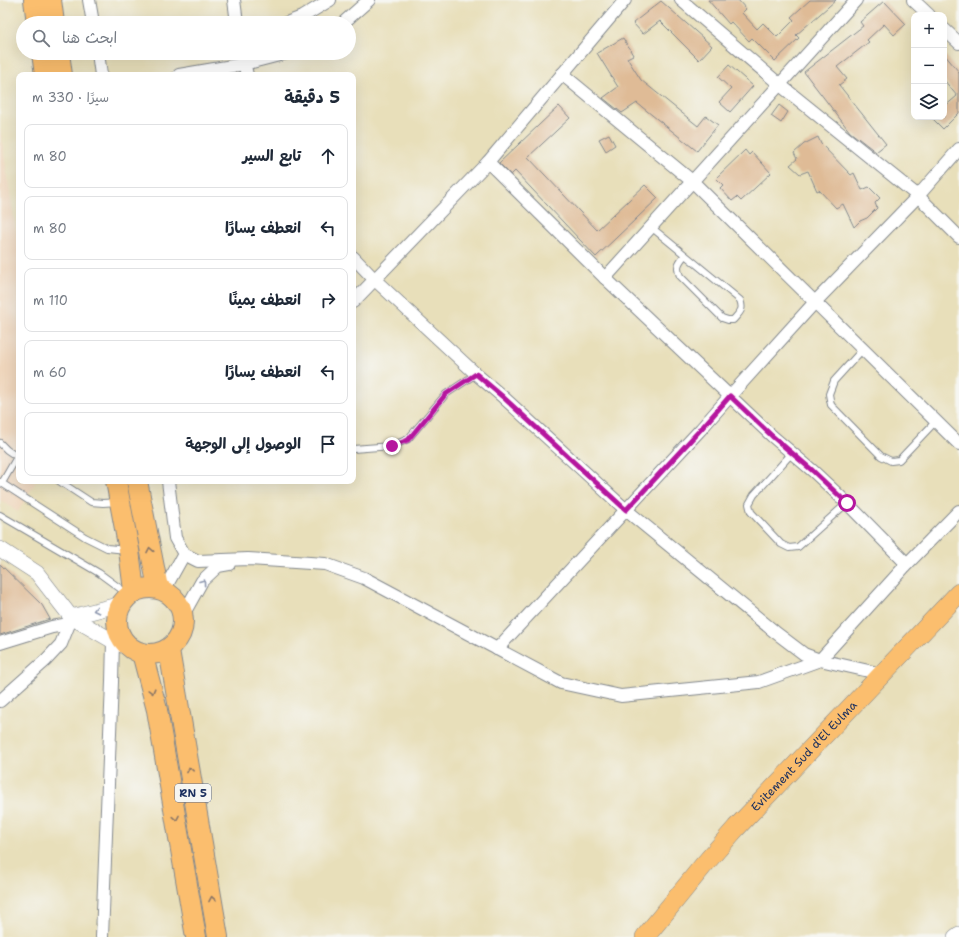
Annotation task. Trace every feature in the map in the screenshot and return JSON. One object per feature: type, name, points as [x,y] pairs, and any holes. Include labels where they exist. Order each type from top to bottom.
[{"type":"highway","points":[[34,0],[36,16]]},
{"type":"highway","points":[[51,0],[53,16]]},
{"type":"highway","points":[[43,60],[45,72]]},
{"type":"highway","points":[[60,60],[62,72]]},
{"type":"highway","name":"RN 5","points":[[117,484],[129,550],[128,597],[117,616],[118,628],[123,640],[137,651],[157,710],[196,937]]},
{"type":"highway","points":[[138,484],[161,589]]},
{"type":"highway","points":[[128,597],[140,588],[152,587],[161,589],[173,596],[180,605],[183,616],[183,626],[180,637],[169,650],[153,654],[137,651]]},
{"type":"highway","name":"RN 5","points":[[169,650],[218,937]]},
{"type":"main road","name":"Evitement Sud d'El Eulma","points":[[647,933],[736,828],[959,593]]},
{"type":"street","points":[[89,0],[92,16]]},
{"type":"street","points":[[234,0],[236,16]]},
{"type":"street","points":[[302,16],[330,0]]},
{"type":"street","points":[[351,16],[370,0]]},
{"type":"street","points":[[356,299],[488,162],[625,0]]},
{"type":"street","points":[[681,0],[779,84],[918,196],[959,237]]},
{"type":"street","points":[[605,278],[856,0]]},
{"type":"street","points":[[913,0],[926,12]]},
{"type":"street","points":[[947,32],[959,43]]},
{"type":"street","points":[[98,60],[100,72]]},
{"type":"street","points":[[197,72],[261,60]]},
{"type":"street","points":[[562,74],[692,181],[959,444]]},
{"type":"street","points":[[498,649],[701,429],[815,302],[918,196],[959,149]]},
{"type":"street","points":[[488,162],[605,278],[772,436],[847,503],[907,564]]},
{"type":"street","points":[[356,260],[374,279],[476,374],[626,510],[775,632],[804,654],[820,660],[882,674]]},
{"type":"street","points":[[168,484],[175,538],[184,554],[198,561],[248,560],[325,564],[332,566],[364,578],[561,683],[621,696],[758,682],[820,660],[907,564],[959,511]]},
{"type":"street","points":[[0,549],[38,573],[70,620],[137,651]]},
{"type":"street","points":[[161,589],[184,554]]},
{"type":"street","points":[[183,616],[202,581],[218,566],[248,560]]},
{"type":"street","points":[[0,643],[52,627],[128,597]]},
{"type":"street","points":[[0,701],[46,660],[61,644],[70,620]]},
{"type":"street","points":[[102,937],[113,641]]},
{"type":"street","points":[[955,937],[959,934]]},
{"type":"lane","points":[[651,226],[684,255],[740,300],[742,306],[740,312],[733,320],[722,318],[680,276],[678,263],[684,255]]},
{"type":"lane","points":[[863,349],[834,381],[829,394],[831,405],[881,456],[891,461],[899,460],[936,421]]},
{"type":"lane","points":[[356,449],[392,446],[408,440],[446,394],[476,374]]},
{"type":"lane","points":[[0,443],[16,456]]},
{"type":"lane","points":[[792,453],[754,495],[749,504],[751,512],[781,544],[789,548],[798,547],[847,503]]},
{"type":"lane","points":[[16,461],[1,483],[85,537],[107,548],[129,550]]},
{"type":"lane","points":[[63,484],[91,502],[120,502]]},
{"type":"lane","points":[[0,515],[100,573],[128,597]]},
{"type":"shaded area","points":[[0,128],[16,232],[16,484],[34,484],[18,512],[0,500]]},
{"type":"building","points":[[708,0],[738,0],[746,9],[742,13],[757,29],[763,23],[777,37],[794,20],[791,17],[810,0],[836,0],[796,35],[799,38],[775,61],[752,38],[749,41],[731,22],[729,24]]},
{"type":"building","points":[[661,1],[712,46],[699,60],[660,21],[643,34],[633,23]]},
{"type":"building","points":[[884,1],[906,24],[894,35],[884,24],[867,40],[869,42],[837,67],[847,79],[839,85],[886,144],[876,152],[850,132],[804,72],[863,26],[860,22]]},
{"type":"building","points":[[623,38],[633,55],[627,58],[641,80],[698,126],[706,116],[718,125],[697,151],[637,103],[622,113],[603,98],[618,87],[597,53]]},
{"type":"building","points":[[947,58],[959,72],[959,113],[943,129],[934,120],[947,120],[947,104],[957,96],[947,84]]},
{"type":"building","points":[[729,65],[753,86],[730,112],[719,102],[731,89],[718,77]]},
{"type":"building","points":[[779,105],[788,112],[781,123],[771,116]]},
{"type":"building","points":[[559,106],[570,118],[528,157],[597,230],[645,185],[658,198],[596,257],[515,171],[511,175],[499,163]]},
{"type":"building","points":[[609,134],[615,145],[606,151],[599,139]]},
{"type":"building","points":[[818,137],[821,144],[851,175],[854,173],[862,190],[869,187],[880,198],[875,203],[877,208],[867,218],[860,221],[854,227],[843,204],[836,208],[819,190],[817,191],[808,171],[800,174],[790,165],[797,159],[794,153],[804,144]]},
{"type":"building","points":[[745,150],[749,155],[752,152],[771,173],[741,201],[737,197],[732,201],[720,188],[723,185],[716,178]]},
{"type":"building","points":[[0,564],[42,605],[50,619],[0,635]]},
{"type":"route","points":[[392,446],[408,440],[446,394],[476,374],[626,510],[730,396],[847,503]]}]
